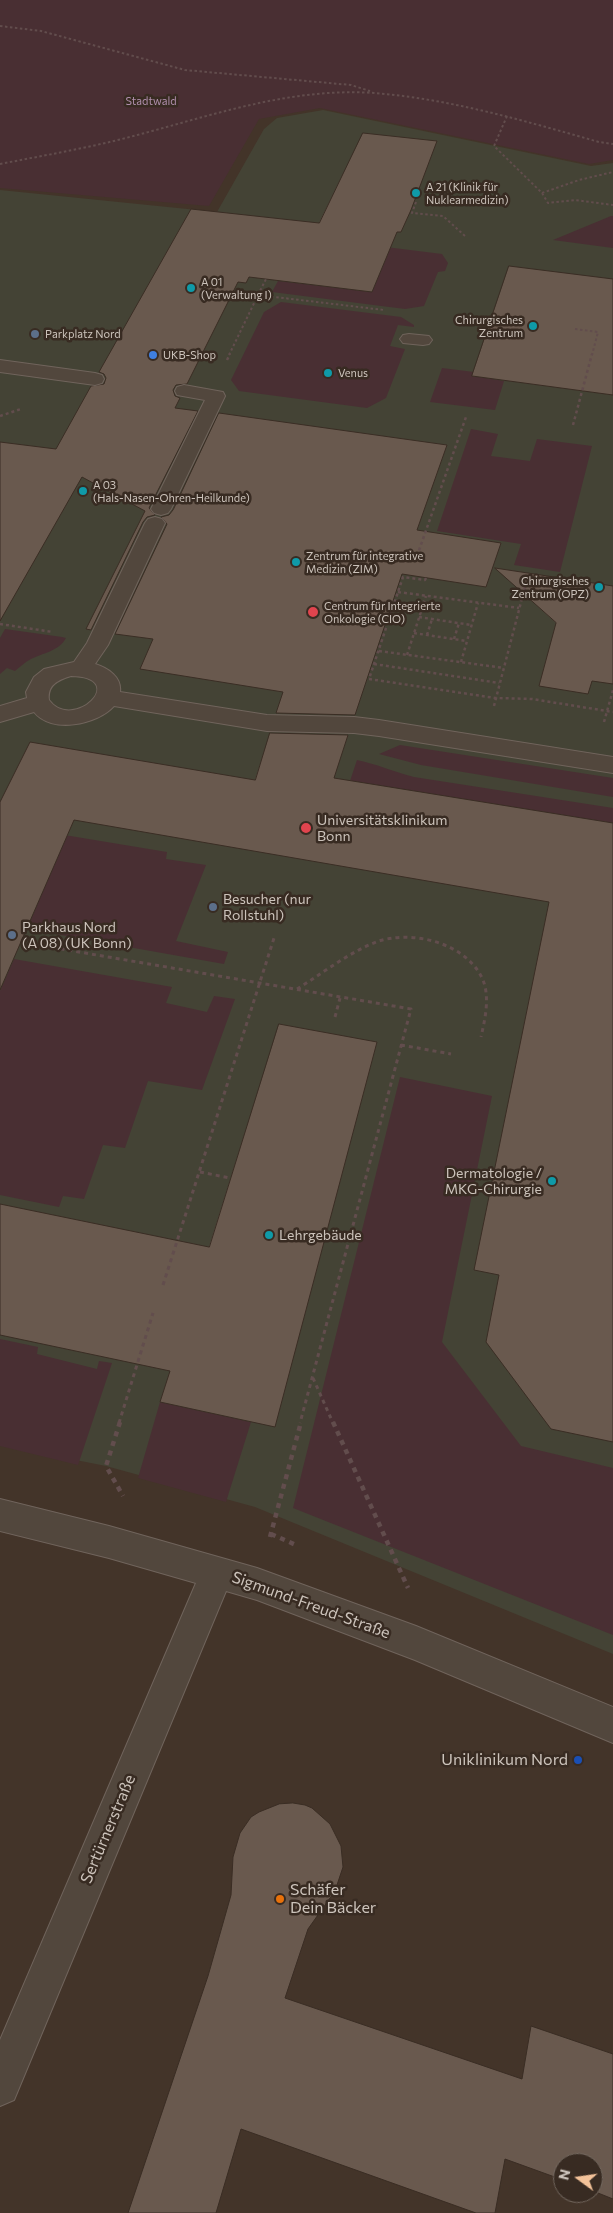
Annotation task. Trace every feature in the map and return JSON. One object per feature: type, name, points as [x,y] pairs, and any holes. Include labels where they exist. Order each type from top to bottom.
[{"type":"street","points":[[0,366],[95,379]]},
{"type":"street","points":[[80,669],[98,645],[216,396],[184,391]]},
{"type":"street","points":[[80,669],[92,671],[102,676],[110,690],[109,698],[96,711],[74,717],[51,715],[37,704],[35,696],[37,688],[48,675],[58,671],[80,669]]},
{"type":"street","points":[[109,698],[267,722],[354,725],[613,765]]},
{"type":"street","points":[[0,714],[37,704]]},
{"type":"street","name":"Sigmund-Freud-Straße","points":[[0,1515],[109,1542],[257,1584],[416,1643],[613,1725]]},
{"type":"street","name":"Sertürnerstraße","points":[[0,2086],[217,1572]]},
{"type":"path","points":[[0,26],[41,31],[185,70],[351,85],[373,93]]},
{"type":"path","points":[[0,164],[121,139],[254,102],[303,95],[373,93],[433,101],[507,116],[599,142],[613,144]]},
{"type":"path","points":[[507,116],[494,146],[542,193],[548,202],[575,200],[613,206]]},
{"type":"path","points":[[542,193],[579,180],[613,172]]},
{"type":"path","points":[[416,202],[412,213],[443,216],[464,236]]},
{"type":"path","points":[[216,396],[223,370],[266,279]]},
{"type":"path","points":[[258,295],[390,311]]},
{"type":"path","points":[[573,425],[598,332],[576,329]]},
{"type":"path","points":[[417,556],[466,417]]},
{"type":"path","points":[[426,578],[425,580],[403,577],[369,679],[495,698],[532,699],[613,712]]},
{"type":"path","points":[[484,744],[526,583]]},
{"type":"path","points":[[398,592],[519,608]]},
{"type":"path","points":[[407,655],[426,596]]},
{"type":"path","points":[[461,662],[478,603]]},
{"type":"path","points":[[419,618],[471,625]]},
{"type":"path","points":[[427,635],[432,619]]},
{"type":"path","points":[[454,639],[459,623]]},
{"type":"path","points":[[0,624],[55,632]]},
{"type":"path","points":[[414,633],[466,640]]},
{"type":"path","points":[[379,651],[504,668]]},
{"type":"path","points":[[374,664],[500,683]]},
{"type":"path","points":[[162,1285],[261,984],[275,935]]},
{"type":"path","points":[[297,990],[376,942],[393,937],[411,937],[429,941],[446,946],[476,967],[486,993],[487,1012],[482,1038]]},
{"type":"path","points":[[22,942],[411,1009],[257,1584]]},
{"type":"path","points":[[335,1017],[340,998]]},
{"type":"path","points":[[401,1045],[451,1054]]},
{"type":"path","points":[[200,1172],[230,1178]]},
{"type":"path","points":[[109,1542],[124,1498],[106,1466],[153,1313]]},
{"type":"path","points":[[313,1377],[410,1594]]},
{"type":"shaded area","name":"Universitätsklinikum Bonn","points":[[323,110],[591,166],[613,163],[613,1654],[255,1507],[106,1466],[0,1445],[0,190],[217,212],[264,129],[277,118]]},
{"type":"green space","name":"Stadtwald","points":[[0,0],[613,0],[613,160],[589,164],[320,108],[259,119],[209,206],[0,188]]},
{"type":"green space","points":[[613,216],[613,248],[553,240]]},
{"type":"green space","points":[[386,247],[442,254],[448,263],[445,271],[438,272],[424,306],[405,309],[272,292],[278,281],[372,292],[388,253]]},
{"type":"green space","points":[[281,302],[401,317],[414,325],[414,327],[398,325],[390,346],[405,349],[386,398],[367,408],[239,391],[231,380],[264,312]]},
{"type":"green space","points":[[442,368],[474,372],[473,376],[504,381],[495,410],[430,402]]},
{"type":"green space","points":[[471,429],[498,434],[491,456],[530,461],[537,439],[592,446],[560,572],[514,565],[521,544],[437,531]]},
{"type":"green space","points":[[5,629],[66,638],[55,649],[29,660],[15,671],[7,668],[0,674],[0,638]]},
{"type":"green space","points":[[400,745],[613,778],[613,797],[421,765],[379,754]]},
{"type":"green space","points":[[357,760],[414,777],[613,808],[613,823],[350,781]]},
{"type":"green space","points":[[10,826],[167,852],[166,859],[206,865],[176,941],[228,952],[224,964],[27,929],[40,898],[0,891]]},
{"type":"green space","points":[[14,959],[172,987],[166,1003],[207,1012],[214,996],[235,999],[202,1090],[148,1081],[125,1148],[103,1145],[84,1199],[63,1196],[59,1207],[0,1195],[0,991]]},
{"type":"green space","points":[[400,1077],[492,1096],[442,1342],[521,1446],[613,1468],[613,1635],[293,1508]]},
{"type":"green space","points":[[0,1339],[38,1347],[37,1354],[97,1369],[99,1361],[112,1363],[78,1465],[0,1446]]},
{"type":"green space","points":[[160,1402],[251,1422],[226,1502],[138,1478]]},
{"type":"building","points":[[363,133],[437,141],[411,210],[401,232],[397,232],[372,292],[249,277],[246,283],[238,282],[187,384],[176,385],[173,390],[175,396],[180,398],[175,408],[198,411],[149,508],[155,515],[147,517],[143,522],[91,630],[86,629],[145,511],[82,477],[0,621],[0,442],[56,449],[91,386],[104,384],[106,378],[104,374],[99,372],[191,209],[319,223]]},
{"type":"building","name":"Chirurgisches Zentrum","points":[[509,266],[613,279],[613,395],[472,376]]},
{"type":"building","name":"Zentrum für integrative Medizin (ZIM)","points":[[219,413],[447,445],[417,530],[501,543],[486,587],[402,574],[355,715],[276,713],[283,692],[140,669],[153,639],[115,634],[167,524],[161,517],[169,515],[173,510]]},
{"type":"building","name":"Chirurgisches Zentrum (OPZ)","points":[[495,568],[613,586],[613,684],[592,681],[588,694],[539,686],[556,623]]},
{"type":"building","name":"Dermatologie / MKG-Chirurgie","points":[[270,733],[348,735],[334,778],[613,823],[613,1442],[551,1429],[486,1342],[499,1275],[474,1270],[549,902],[74,820],[0,990],[0,802],[30,742],[255,780]]},
{"type":"building","name":"Lehrgebäude","points":[[279,1024],[377,1042],[275,1427],[160,1402],[170,1371],[0,1335],[0,1204],[209,1247]]},
{"type":"building","points":[[293,1803],[305,1805],[312,1808],[330,1824],[341,1846],[343,1867],[335,1891],[308,1929],[285,1998],[522,2079],[531,2026],[613,2054],[613,2199],[603,2195],[603,2153],[553,2153],[553,2176],[505,2159],[495,2213],[476,2213],[241,2129],[216,2213],[128,2213],[208,1976],[231,1895],[233,1857],[240,1833],[251,1817],[279,1804]]},
{"type":"place","name":"A 21 (Klinik für Nuklearmedizin)","points":[[416,193]]},
{"type":"place","name":"A 01 (Verwaltung I)","points":[[191,288]]},
{"type":"place","name":"Chirurgisches Zentrum","points":[[533,326]]},
{"type":"place","name":"Parkplatz Nord","points":[[35,334]]},
{"type":"place","name":"UKB-Shop","points":[[153,355]]},
{"type":"place","name":"Venus","points":[[328,373]]},
{"type":"place","name":"A 03 (Hals-Nasen-Ohren-Heilkunde)","points":[[83,491]]},
{"type":"place","name":"Zentrum für integrative Medizin (ZIM)","points":[[296,562]]},
{"type":"place","name":"Chirurgisches Zentrum (OPZ)","points":[[599,587]]},
{"type":"place","name":"Centrum für Integrierte Onkologie (CIO)","points":[[313,612]]},
{"type":"place","name":"Universitätsklinikum Bonn","points":[[306,828]]},
{"type":"place","name":"Besucher (nur Rollstuhl)","points":[[213,907]]},
{"type":"place","name":"Parkhaus Nord (A 08) (UK Bonn)","points":[[12,935]]},
{"type":"place","name":"Dermatologie / MKG-Chirurgie","points":[[552,1181]]},
{"type":"place","name":"Lehrgebäude","points":[[269,1235]]},
{"type":"place","name":"Uniklinikum Nord","points":[[578,1760]]},
{"type":"place","name":"Schäfer Dein Bäcker","points":[[280,1899]]}]
